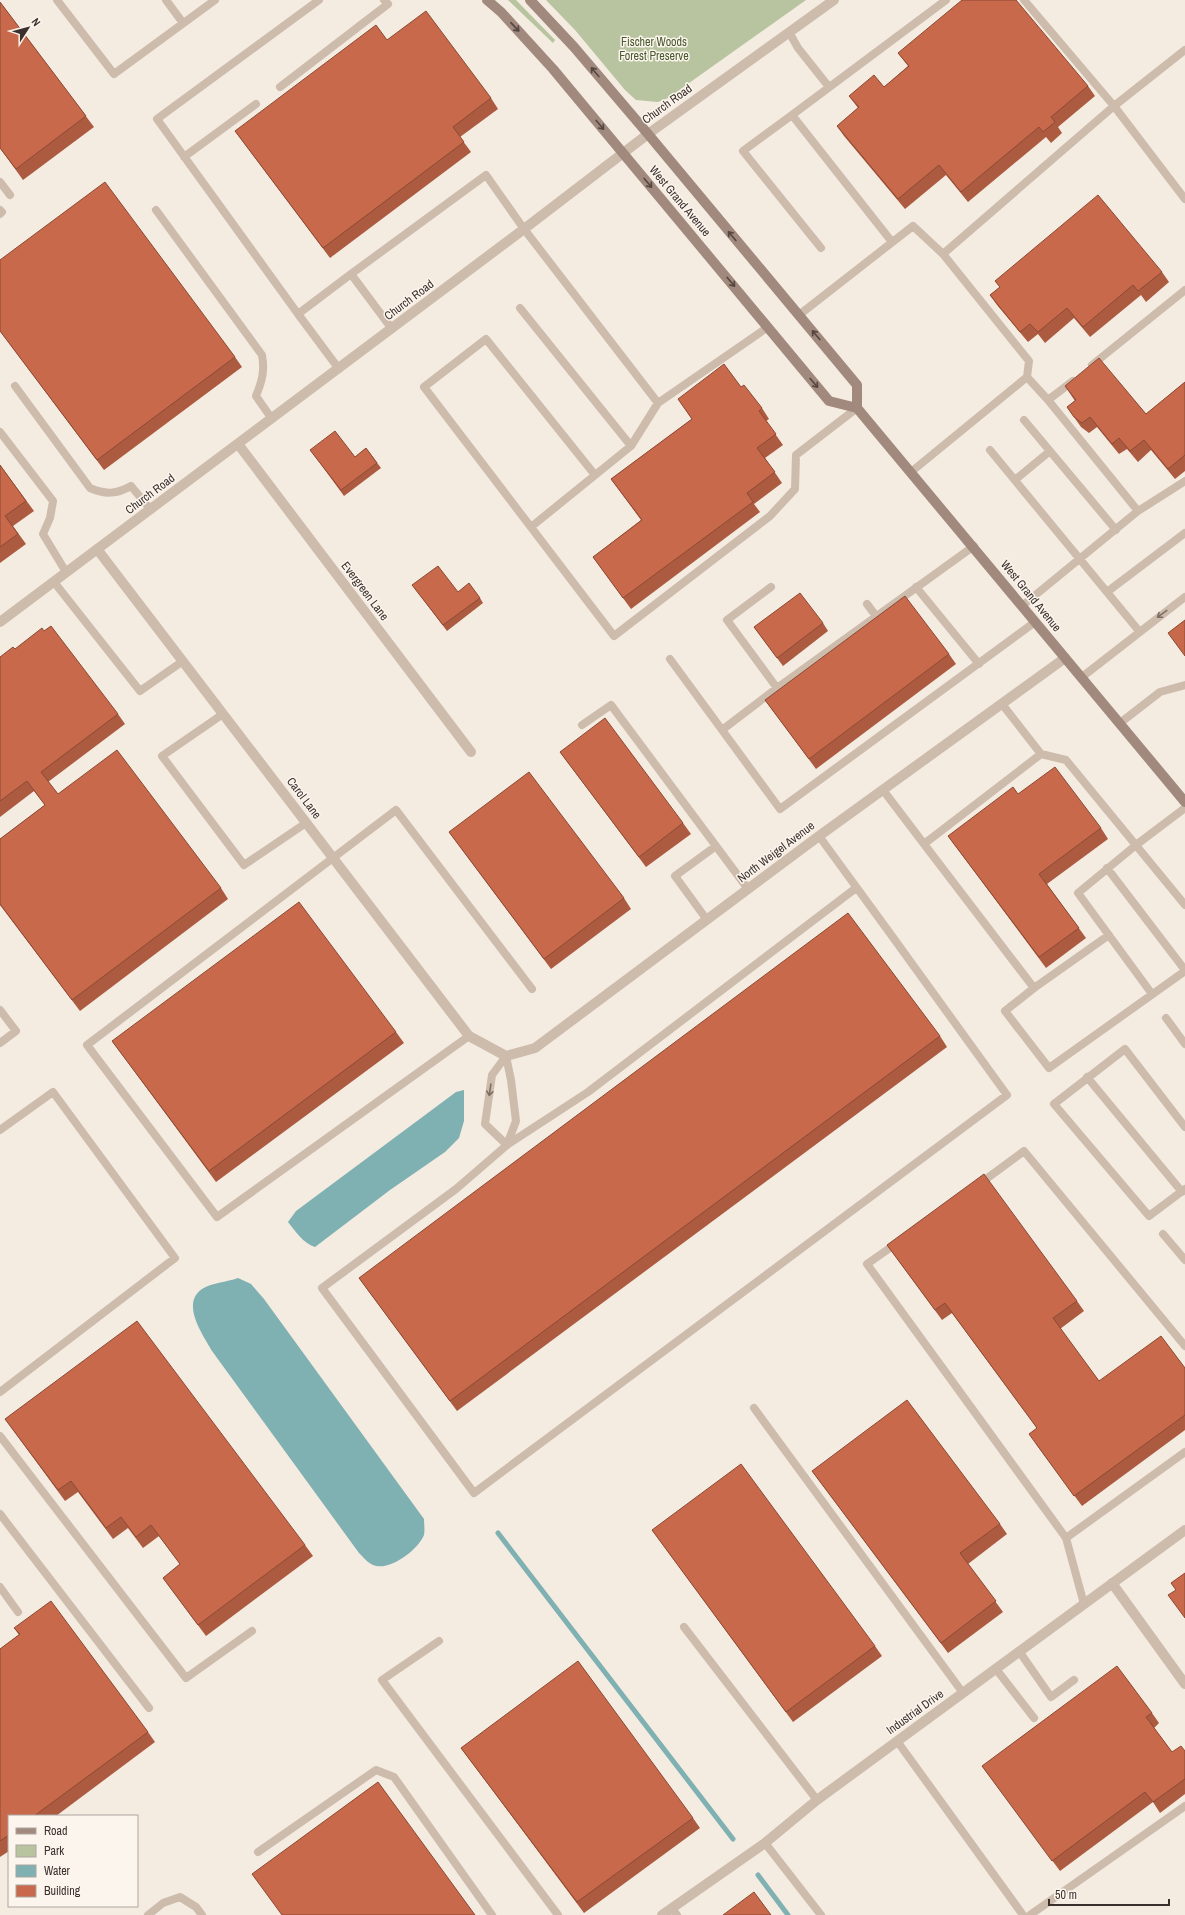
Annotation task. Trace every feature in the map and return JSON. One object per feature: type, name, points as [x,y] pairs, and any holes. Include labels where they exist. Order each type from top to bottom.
[{"type":"main road","name":"West Grand Avenue","points":[[487,0],[501,12],[548,64],[623,152],[829,401],[857,408],[974,546],[1035,622],[1185,802]]},
{"type":"main road","name":"West Grand Avenue","points":[[530,0],[574,46],[857,385],[857,408]]},
{"type":"street","name":"Church Road","points":[[0,622],[339,369],[623,152],[834,0]]},
{"type":"street","name":"Evergreen Lane","points":[[238,444],[471,752]]},
{"type":"street","name":"Carol Lane","points":[[97,549],[469,1036],[502,1054]]},
{"type":"street","name":"North Weigel Avenue","points":[[502,1054],[535,1048],[819,836],[1065,658]]},
{"type":"street","name":"Industrial Drive","points":[[662,1915],[675,1911],[765,1843],[817,1800],[1185,1530]]},
{"type":"street","points":[[1112,1583],[1185,1684]]},
{"type":"lane","points":[[57,0],[114,74],[215,0]]},
{"type":"lane","points":[[166,0],[184,23]]},
{"type":"lane","points":[[319,0],[157,119],[339,369]]},
{"type":"lane","points":[[280,87],[388,4],[384,0]]},
{"type":"lane","points":[[821,248],[743,152],[946,0]]},
{"type":"lane","points":[[1024,0],[1114,106],[1185,199]]},
{"type":"lane","points":[[789,32],[798,48],[829,87]]},
{"type":"lane","points":[[943,254],[1114,106],[1185,50]]},
{"type":"lane","points":[[184,157],[256,104]]},
{"type":"lane","points":[[792,115],[892,242]]},
{"type":"lane","points":[[298,314],[486,175],[524,229],[658,403]]},
{"type":"lane","points":[[0,182],[10,196]]},
{"type":"lane","points":[[0,210],[2,212],[0,214]]},
{"type":"lane","points":[[156,210],[262,355],[264,366],[263,379],[256,396],[272,419]]},
{"type":"lane","points":[[799,315],[913,226],[943,254],[1029,361],[1027,377],[911,472]]},
{"type":"lane","points":[[352,274],[392,329]]},
{"type":"lane","points":[[1048,400],[1185,290]]},
{"type":"lane","points":[[520,308],[631,446]]},
{"type":"lane","points":[[531,527],[631,446],[658,403],[768,327]]},
{"type":"lane","points":[[595,475],[486,339],[424,387],[614,636],[770,516],[795,489],[796,455],[857,408]]},
{"type":"lane","points":[[1027,377],[1048,400],[1138,511]]},
{"type":"lane","points":[[15,386],[90,488],[101,493],[118,493],[132,486],[151,510]]},
{"type":"lane","points":[[1024,420],[1116,530]]},
{"type":"lane","points":[[0,432],[53,501],[50,518],[43,534],[66,572]]},
{"type":"lane","points":[[990,450],[1139,631]]},
{"type":"lane","points":[[1015,480],[1050,451]]},
{"type":"lane","points":[[1022,606],[1138,511],[1185,481]]},
{"type":"lane","points":[[1107,592],[1185,533]]},
{"type":"lane","points":[[722,730],[777,688],[974,546]]},
{"type":"lane","points":[[54,582],[140,691],[183,661]]},
{"type":"lane","points":[[771,587],[727,620],[777,688]]},
{"type":"lane","points":[[916,587],[979,664]]},
{"type":"lane","points":[[1082,677],[1139,631],[1185,598]]},
{"type":"lane","points":[[867,604],[876,616]]},
{"type":"lane","points":[[670,659],[780,809],[1035,622]]},
{"type":"lane","points":[[1120,723],[1160,692],[1185,685]]},
{"type":"lane","points":[[1002,704],[1041,754],[1066,760],[1185,904]]},
{"type":"lane","points":[[582,725],[611,705],[748,890]]},
{"type":"lane","points":[[223,714],[162,756],[244,865],[306,823]]},
{"type":"lane","points":[[924,844],[1041,754]]},
{"type":"lane","points":[[883,790],[1034,988]]},
{"type":"lane","points":[[1152,994],[1078,893],[1107,868],[1185,808]]},
{"type":"lane","points":[[469,1036],[217,1217],[87,1045],[332,857],[396,810],[532,989]]},
{"type":"lane","points":[[819,836],[1007,1095],[474,1493],[322,1288],[456,1189],[507,1145],[588,1092],[856,888]]},
{"type":"lane","points":[[707,920],[676,876],[716,846]]},
{"type":"lane","points":[[1107,868],[1185,970],[1049,1068],[1005,1011],[1034,988],[1109,935]]},
{"type":"lane","points":[[0,1010],[16,1031],[0,1043]]},
{"type":"lane","points":[[1166,1018],[1185,1044]]},
{"type":"lane","points":[[1087,1077],[1183,1190],[1149,1216],[1054,1104],[1087,1077],[1125,1049],[1185,1127]]},
{"type":"lane","points":[[502,1054],[511,1080],[516,1121],[507,1145]]},
{"type":"lane","points":[[502,1054],[492,1075],[485,1124],[507,1145]]},
{"type":"lane","points":[[0,1130],[53,1092],[175,1258],[1,1388]]},
{"type":"lane","points":[[968,1192],[1024,1152],[1185,1346]]},
{"type":"lane","points":[[1163,1234],[1185,1260]]},
{"type":"lane","points":[[905,1237],[867,1264],[1066,1538],[1084,1604]]},
{"type":"lane","points":[[754,1408],[963,1693]]},
{"type":"lane","points":[[0,1436],[186,1678],[252,1631]]},
{"type":"lane","points":[[1066,1538],[1185,1452]]},
{"type":"lane","points":[[0,1514],[149,1708]]},
{"type":"lane","points":[[0,1587],[18,1612]]},
{"type":"lane","points":[[684,1627],[817,1800]]},
{"type":"lane","points":[[439,1641],[382,1680],[558,1915]]},
{"type":"lane","points":[[1019,1651],[1051,1697],[1074,1680]]},
{"type":"lane","points":[[996,1669],[1034,1718]]},
{"type":"lane","points":[[897,1741],[1023,1915]]},
{"type":"lane","points":[[258,1852],[376,1770],[394,1777],[492,1915]]},
{"type":"lane","points":[[1030,1915],[1185,1806]]},
{"type":"lane","points":[[765,1843],[821,1915]]},
{"type":"lane","points":[[148,1915],[163,1903],[180,1897],[196,1907],[202,1915]]},
{"type":"green space","points":[[508,0],[516,0],[555,40],[553,43]]},
{"type":"green space","name":"Fischer Woods Forest Preserve","points":[[546,0],[806,0],[668,98],[658,102],[636,100],[625,90],[575,30]]},
{"type":"water","points":[[464,1090],[464,1121],[459,1138],[445,1152],[390,1190],[315,1247],[303,1240],[288,1222],[296,1211],[456,1092]]},
{"type":"water","points":[[238,1278],[251,1284],[264,1299],[424,1519],[424,1535],[421,1541],[409,1553],[395,1563],[380,1566],[373,1565],[359,1553],[212,1351],[196,1320],[193,1311],[193,1303],[196,1295],[202,1289],[214,1284]]},
{"type":"building","points":[[962,0],[1016,0],[1088,86],[1051,117],[1055,122],[1043,132],[1039,127],[961,192],[939,165],[898,199],[837,126],[859,107],[849,96],[874,75],[884,87],[909,66],[898,53]]},
{"type":"building","points":[[0,2],[86,116],[16,169],[0,148]]},
{"type":"building","points":[[426,11],[491,98],[453,127],[464,142],[323,248],[235,131],[376,25],[387,40]]},
{"type":"building","points":[[105,182],[235,357],[97,460],[0,331],[0,260]]},
{"type":"building","points":[[1098,195],[1162,272],[1138,291],[1133,285],[1083,327],[1067,308],[1038,332],[1030,324],[1020,332],[990,295],[1000,287],[995,281]]},
{"type":"building","points":[[1099,358],[1146,414],[1185,382],[1185,455],[1168,469],[1144,440],[1130,451],[1119,438],[1112,444],[1090,417],[1082,423],[1074,417],[1067,407],[1076,400],[1065,386]]},
{"type":"building","points":[[724,364],[741,387],[744,385],[762,408],[759,411],[776,434],[757,448],[775,472],[747,493],[753,502],[623,598],[593,557],[642,520],[611,479],[692,419],[678,399]]},
{"type":"building","points":[[335,431],[355,457],[366,448],[377,463],[341,490],[310,450]]},
{"type":"building","points":[[0,465],[26,501],[5,516],[18,534],[0,547]]},
{"type":"building","points":[[438,566],[458,592],[469,583],[480,598],[443,625],[412,585]]},
{"type":"building","points":[[800,593],[823,623],[777,658],[754,627]]},
{"type":"building","points":[[905,596],[949,654],[809,759],[765,700]]},
{"type":"building","points":[[1185,620],[1185,656],[1168,633]]},
{"type":"building","points":[[51,626],[118,714],[41,772],[58,794],[117,750],[221,888],[72,1000],[0,904],[0,839],[45,805],[27,781],[0,801],[0,657],[13,647],[15,649],[42,628],[44,631]]},
{"type":"building","points":[[605,718],[683,823],[639,857],[560,752]]},
{"type":"building","points":[[1055,767],[1101,828],[1039,874],[1079,928],[1039,957],[948,836],[1013,787],[1018,794]]},
{"type":"building","points":[[529,772],[624,898],[544,959],[449,832]]},
{"type":"building","points":[[299,902],[396,1032],[209,1171],[112,1041]]},
{"type":"building","points":[[848,913],[940,1036],[450,1401],[359,1278]]},
{"type":"building","points":[[984,1174],[1077,1301],[1053,1318],[1099,1381],[1161,1336],[1185,1368],[1185,1415],[1074,1496],[1029,1434],[1037,1428],[945,1303],[935,1310],[887,1245]]},
{"type":"building","points":[[137,1321],[305,1545],[198,1625],[163,1578],[180,1564],[151,1525],[136,1537],[121,1517],[106,1528],[71,1481],[58,1490],[5,1419]]},
{"type":"building","points":[[907,1400],[1000,1524],[960,1553],[996,1601],[941,1643],[812,1471]]},
{"type":"building","points":[[741,1464],[875,1646],[786,1712],[652,1530]]},
{"type":"building","points":[[1185,1573],[1185,1618],[1168,1595],[1176,1590],[1171,1583]]},
{"type":"building","points":[[51,1601],[148,1732],[35,1815],[8,1815],[8,1836],[0,1841],[0,1649],[20,1634],[14,1628]]},
{"type":"building","points":[[578,1661],[693,1818],[577,1902],[461,1748]]},
{"type":"building","points":[[1117,1666],[1152,1713],[1146,1717],[1172,1752],[1181,1746],[1185,1751],[1185,1779],[1153,1802],[1145,1792],[1052,1861],[982,1766]]},
{"type":"building","points":[[378,1782],[475,1915],[282,1915],[252,1874]]},
{"type":"building","points":[[754,1892],[771,1915],[723,1915]]},
{"type":"waterway","points":[[498,1533],[733,1839]]},
{"type":"waterway","points":[[758,1875],[788,1915]]}]
